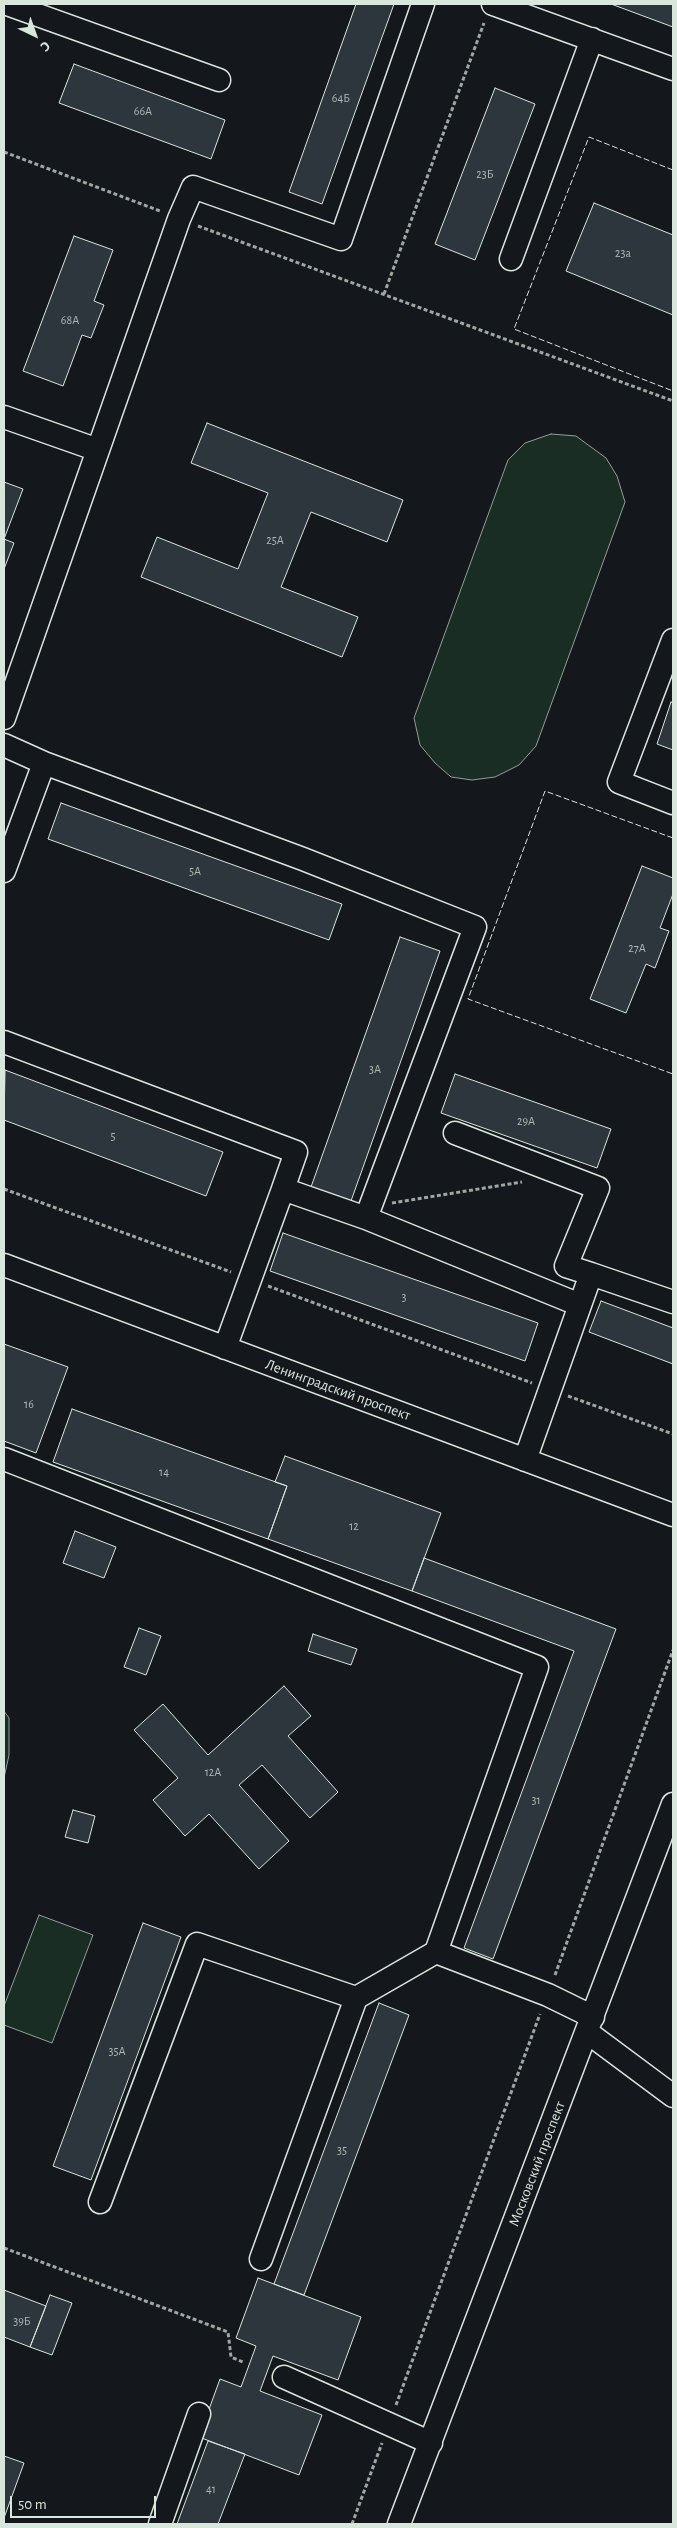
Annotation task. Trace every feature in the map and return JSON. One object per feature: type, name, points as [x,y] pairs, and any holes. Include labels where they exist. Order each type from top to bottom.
[{"type":"street","points":[[8,4],[219,80]]},
{"type":"street","points":[[4,718],[180,219],[193,187],[341,239],[423,4]]},
{"type":"street","points":[[490,8],[592,39],[673,69]]},
{"type":"street","points":[[511,259],[592,39]]},
{"type":"street","points":[[4,417],[98,450]]},
{"type":"street","points":[[673,640],[667,676],[619,782],[673,803]]},
{"type":"street","points":[[4,745],[44,763],[303,859],[475,927],[368,1212]]},
{"type":"street","points":[[4,872],[44,763]]},
{"type":"street","points":[[4,1042],[296,1152],[225,1348]]},
{"type":"street","points":[[455,1134],[598,1188],[566,1266],[673,1302]]},
{"type":"street","points":[[283,1189],[368,1212],[580,1305]]},
{"type":"street","name":"Ленинградский проспект","points":[[4,1265],[673,1514]]},
{"type":"street","points":[[525,1460],[591,1274]]},
{"type":"street","points":[[4,1459],[537,1667],[436,1952],[356,1998],[261,2259]]},
{"type":"street","name":"Московский проспект","points":[[399,2524],[673,1804]]},
{"type":"street","points":[[100,2202],[197,1944],[356,1998]]},
{"type":"street","points":[[436,1952],[548,1995],[590,2024],[673,2096]]},
{"type":"street","points":[[284,2377],[431,2443]]},
{"type":"street","points":[[160,2524],[198,2414]]},
{"type":"path","points":[[384,294],[490,8]]},
{"type":"path","points":[[4,152],[673,401]]},
{"type":"path","points":[[368,1212],[527,1181]]},
{"type":"path","points":[[4,1189],[673,1434]]},
{"type":"path","points":[[352,2524],[548,1995],[673,1650]]},
{"type":"path","points":[[4,2248],[228,2332],[230,2357],[243,2362]]},
{"type":"green space","points":[[551,434],[576,436],[606,458],[617,476],[625,502],[536,746],[519,765],[495,777],[472,780],[451,777],[435,763],[420,745],[414,718],[508,460],[525,443]]},
{"type":"green space","points":[[4,1711],[9,1718],[9,1755],[4,1778]]},
{"type":"green space","points":[[39,1915],[93,1935],[52,2043],[4,2025],[4,2006]]},
{"type":"building","points":[[356,4],[394,4],[322,204],[289,192]]},
{"type":"building","points":[[611,4],[673,4],[673,27]]},
{"type":"building","points":[[74,64],[225,120],[211,159],[59,103]]},
{"type":"building","points":[[495,88],[535,104],[475,260],[435,244]]},
{"type":"building","points":[[594,203],[673,235],[673,315],[566,271]]},
{"type":"building","points":[[74,236],[113,250],[94,301],[104,305],[91,338],[82,335],[63,386],[23,371]]},
{"type":"building","points":[[207,423],[403,500],[387,542],[311,512],[281,587],[358,617],[342,657],[141,577],[157,537],[238,569],[268,493],[191,463]]},
{"type":"building","points":[[4,482],[23,489],[4,539]]},
{"type":"building","points":[[4,539],[14,543],[4,569]]},
{"type":"building","points":[[671,702],[673,703],[673,750],[657,744]]},
{"type":"building","points":[[61,803],[342,904],[329,940],[48,839]]},
{"type":"building","points":[[642,866],[673,878],[673,894],[660,928],[669,931],[655,968],[646,964],[626,1013],[590,999]]},
{"type":"building","points":[[400,937],[440,951],[351,1201],[311,1187]]},
{"type":"building","points":[[5,1070],[223,1152],[206,1196],[4,1120]]},
{"type":"building","points":[[455,1074],[611,1129],[597,1168],[441,1113]]},
{"type":"building","points":[[283,1233],[538,1323],[525,1361],[270,1271]]},
{"type":"building","points":[[601,1301],[673,1328],[673,1364],[589,1332]]},
{"type":"building","points":[[4,1344],[68,1367],[36,1453],[4,1441]]},
{"type":"building","points":[[72,1409],[287,1486],[268,1539],[53,1462]]},
{"type":"building","points":[[285,1456],[441,1513],[412,1591],[268,1539],[287,1486],[275,1482]]},
{"type":"building","points":[[75,1531],[116,1547],[104,1578],[63,1563]]},
{"type":"building","points":[[424,1558],[616,1629],[493,1959],[464,1948],[574,1651],[412,1591]]},
{"type":"building","points":[[139,1628],[161,1636],[146,1675],[124,1667]]},
{"type":"building","points":[[313,1634],[357,1649],[351,1665],[308,1651]]},
{"type":"building","points":[[284,1686],[311,1716],[288,1736],[338,1792],[310,1818],[262,1765],[239,1785],[289,1841],[259,1869],[209,1814],[185,1836],[153,1800],[178,1778],[134,1730],[163,1704],[208,1755]]},
{"type":"building","points":[[73,1810],[95,1816],[88,1843],[65,1837]]},
{"type":"building","points":[[143,1923],[181,1937],[91,2180],[53,2166]]},
{"type":"building","points":[[379,2003],[409,2015],[304,2295],[274,2284]]},
{"type":"building","points":[[258,2278],[361,2317],[338,2380],[273,2356],[260,2391],[322,2415],[299,2475],[199,2437],[220,2379],[241,2387],[256,2346],[236,2338]]},
{"type":"building","points":[[4,2290],[46,2306],[30,2347],[4,2337]]},
{"type":"building","points":[[50,2295],[72,2303],[52,2355],[30,2347]]},
{"type":"building","points":[[208,2441],[245,2454],[218,2524],[177,2524]]},
{"type":"building","points":[[4,2456],[24,2463],[4,2518]]},
{"type":"fence","points":[[673,170],[589,137],[514,329],[673,391]]},
{"type":"fence","points":[[673,838],[545,791],[468,999],[673,1074]]}]
